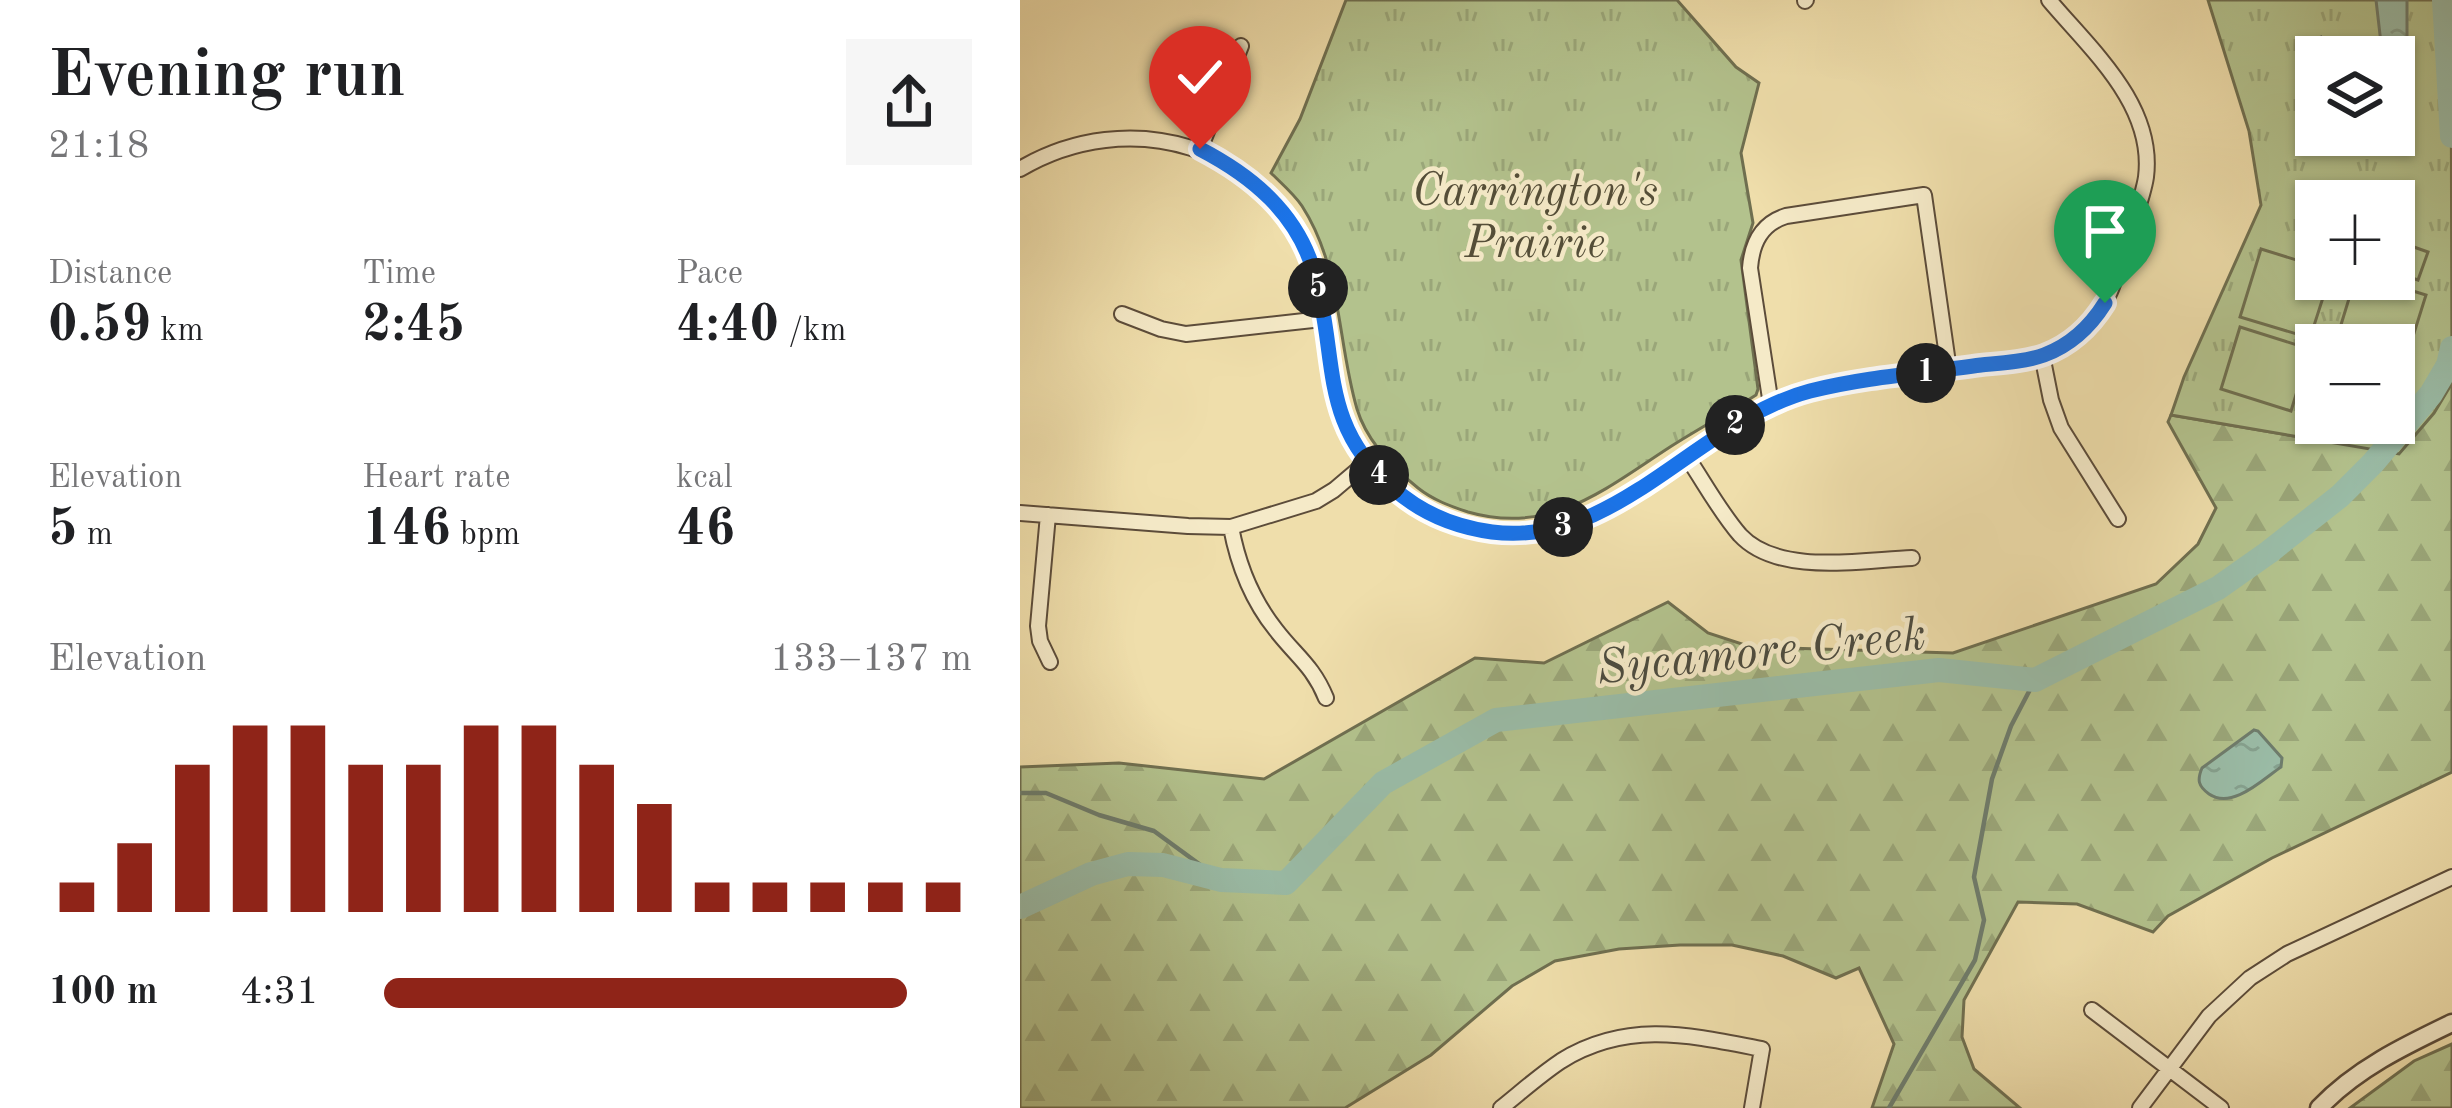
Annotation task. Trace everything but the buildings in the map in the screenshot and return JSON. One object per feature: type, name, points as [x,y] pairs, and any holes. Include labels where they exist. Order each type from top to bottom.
[{"type":"street","points":[[1020,170],[1055,152],[1117,138],[1200,149],[1248,177],[1288,220],[1314,269],[1335,396],[1348,433],[1367,462],[1405,498],[1448,522],[1521,534],[1555,530],[1591,517],[1771,405],[1845,383],[2042,356],[2088,326],[2105,303],[2146,177],[2143,128],[2132,102],[2049,0]]},
{"type":"street","points":[[1200,149],[1241,46]]},
{"type":"street","points":[[1771,405],[1751,254],[1761,232],[1786,216],[1924,195],[1948,370]]},
{"type":"street","points":[[1122,314],[1186,334],[1322,319]]},
{"type":"street","points":[[2042,356],[2061,428],[2118,519]]},
{"type":"street","points":[[1687,457],[1740,534],[1767,555],[1803,562],[1912,558]]},
{"type":"street","points":[[1020,512],[1231,527],[1316,501],[1367,462]]},
{"type":"street","points":[[1048,515],[1038,626],[1050,662]]},
{"type":"street","points":[[1231,527],[1257,603],[1309,665],[1326,698]]},
{"type":"street","points":[[2140,1108],[2210,1016],[2250,978],[2288,954],[2452,877]]},
{"type":"street","points":[[2092,1010],[2221,1108]]},
{"type":"street","points":[[2319,1108],[2368,1068],[2452,1023]]},
{"type":"street","points":[[1501,1108],[1583,1050],[1613,1039],[1665,1033],[1762,1048],[1752,1108]]},
{"type":"green space","name":"Carrington's Prairie","points":[[1346,0],[1677,0],[1736,67],[1759,83],[1741,153],[1753,223],[1741,260],[1756,395],[1599,492],[1551,513],[1498,518],[1468,512],[1430,496],[1399,472],[1361,421],[1332,280],[1315,230],[1299,202],[1271,173],[1300,119]]},
{"type":"green space","points":[[2208,0],[2451,0],[2452,383],[2415,435],[2415,324],[2295,324],[2295,436],[2171,415],[2261,205],[2249,131]]},
{"type":"green space","points":[[2415,247],[2428,252],[2415,279]]},
{"type":"green space","points":[[2261,249],[2295,260],[2295,300],[2322,300],[2315,324],[2295,324],[2295,334],[2240,317]]},
{"type":"green space","points":[[2415,292],[2426,295],[2415,330],[2415,324],[2341,324],[2349,300],[2415,300]]},
{"type":"green space","points":[[2240,327],[2295,344],[2291,411],[2221,389]]},
{"type":"green space","points":[[2452,362],[2452,772],[2272,858],[2168,916],[2153,932],[2077,904],[2018,902],[1964,1000],[1962,1037],[1974,1069],[2020,1108],[1872,1108],[1894,1044],[1859,968],[1836,978],[1783,956],[1732,945],[1680,945],[1619,949],[1555,961],[1512,986],[1431,1055],[1345,1108],[1020,1108],[1020,767],[1119,763],[1264,779],[1475,658],[1544,663],[1668,602],[1708,633],[1751,647],[1953,653],[2156,584],[2198,544],[2216,508],[2168,422],[2171,415],[2295,436],[2295,444],[2415,444],[2415,401]]},
{"type":"green space","points":[[2341,444],[2408,444],[2399,454]]},
{"type":"green space","points":[[2452,1044],[2452,1108],[2350,1108],[2414,1061]]},
{"type":"water","points":[[2376,0],[2407,0],[2407,36],[2380,36]]},
{"type":"water","points":[[2254,730],[2282,758],[2281,767],[2237,796],[2209,794],[2200,783],[2202,768]]},
{"type":"waterway","name":"Sycamore Creek","points":[[2444,0],[2452,136]]},
{"type":"waterway","name":"Sycamore Creek","points":[[1020,907],[1091,874],[1128,864],[1163,865],[1221,880],[1286,883],[1383,783],[1496,720],[1939,670],[2035,680],[2218,588],[2340,496],[2431,394],[2452,348]]},
{"type":"waterway","points":[[1889,1108],[1975,960],[1984,920],[1974,877],[1992,779],[2011,726],[2035,680]]},
{"type":"waterway","points":[[1020,793],[1046,793],[1154,831],[1221,880]]},
{"type":"route","points":[[1200,149],[1262,188],[1298,234],[1314,269],[1335,396],[1348,433],[1367,462],[1425,511],[1484,531],[1555,530],[1591,517],[1742,421],[1807,392],[2042,356],[2073,340],[2105,303]]}]
